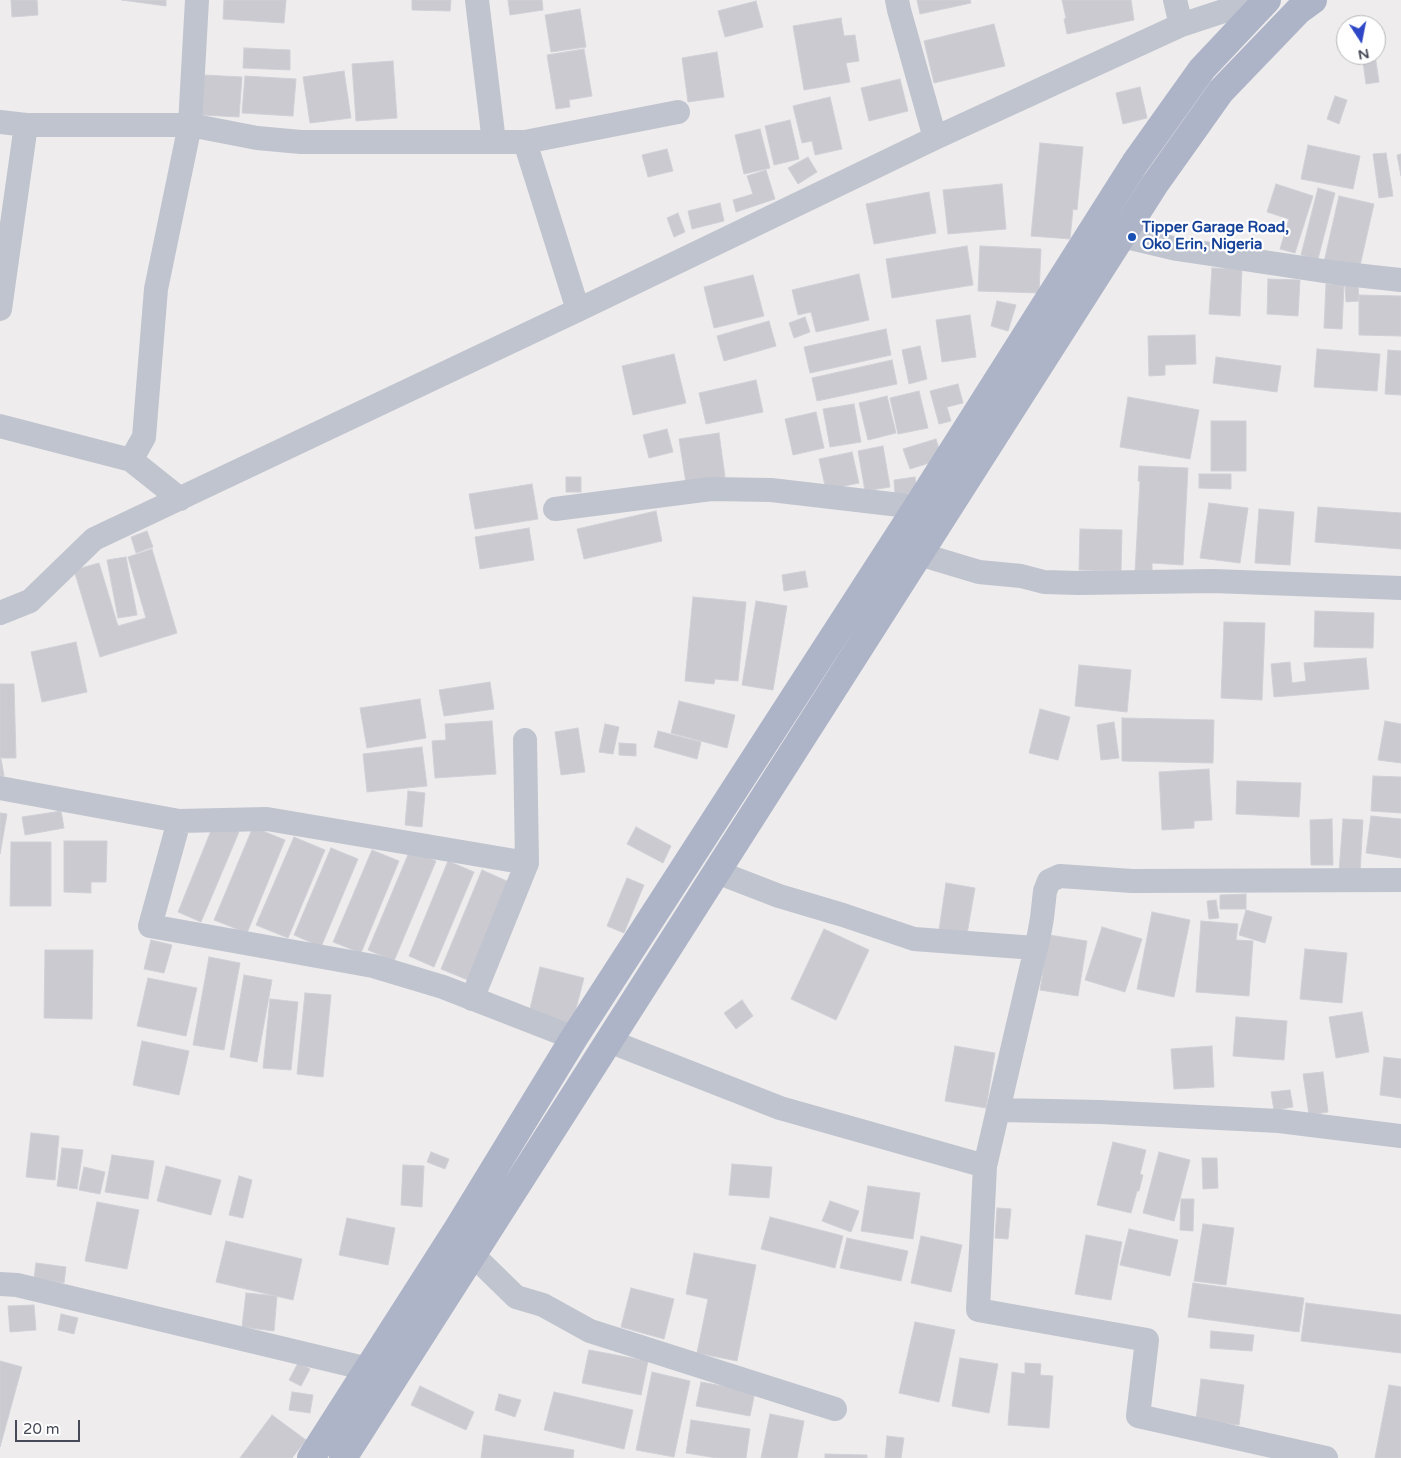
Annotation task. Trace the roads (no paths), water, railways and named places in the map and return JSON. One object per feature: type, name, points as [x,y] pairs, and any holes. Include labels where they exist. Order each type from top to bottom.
[{"type":"main road","points":[[311,1458],[458,1228],[574,1038],[917,507],[1135,163],[1202,69],[1267,0]]},
{"type":"main road","points":[[343,1458],[1156,184],[1221,91],[1296,4]]},
{"type":"street","points":[[130,460],[144,437],[156,289],[190,126],[197,0]]},
{"type":"street","points":[[477,0],[494,142]]},
{"type":"street","points":[[897,0],[934,138]]},
{"type":"street","points":[[1175,0],[1182,25]]},
{"type":"street","points":[[0,613],[30,601],[94,539],[578,310],[934,138],[1182,25],[1257,0]]},
{"type":"street","points":[[0,122],[190,126],[257,138],[301,142],[525,142],[678,112]]},
{"type":"street","points":[[0,309],[26,124]]},
{"type":"street","points":[[525,142],[578,310]]},
{"type":"street","points":[[1122,236],[1176,249],[1337,273],[1401,280]]},
{"type":"street","points":[[0,426],[130,460],[180,499]]},
{"type":"street","points":[[555,509],[711,489],[771,490],[917,507]]},
{"type":"street","points":[[919,554],[979,572],[1021,576],[1044,582],[1213,581],[1401,588]]},
{"type":"street","points":[[472,998],[527,863],[525,740]]},
{"type":"street","points":[[0,788],[179,821],[267,819],[527,863]]},
{"type":"street","points":[[179,821],[150,926],[372,966],[443,987],[574,1038]]},
{"type":"street","points":[[717,872],[779,896],[914,939],[1035,948]]},
{"type":"street","points":[[1326,1458],[1138,1416],[1147,1340],[978,1310],[985,1166],[1042,918],[1045,891],[1050,881],[1060,876],[1132,880],[1401,880]]},
{"type":"street","points":[[609,1041],[780,1108],[985,1166]]},
{"type":"street","points":[[999,1110],[1100,1112],[1279,1121],[1401,1136]]},
{"type":"street","points":[[473,1255],[516,1297],[543,1305],[590,1331],[835,1409]]},
{"type":"street","points":[[0,1284],[17,1285],[368,1369],[390,1384]]},
{"type":"place","name":"Tipper Garage Road, Oko Erin, Nigeria","points":[[1132,237]]}]
